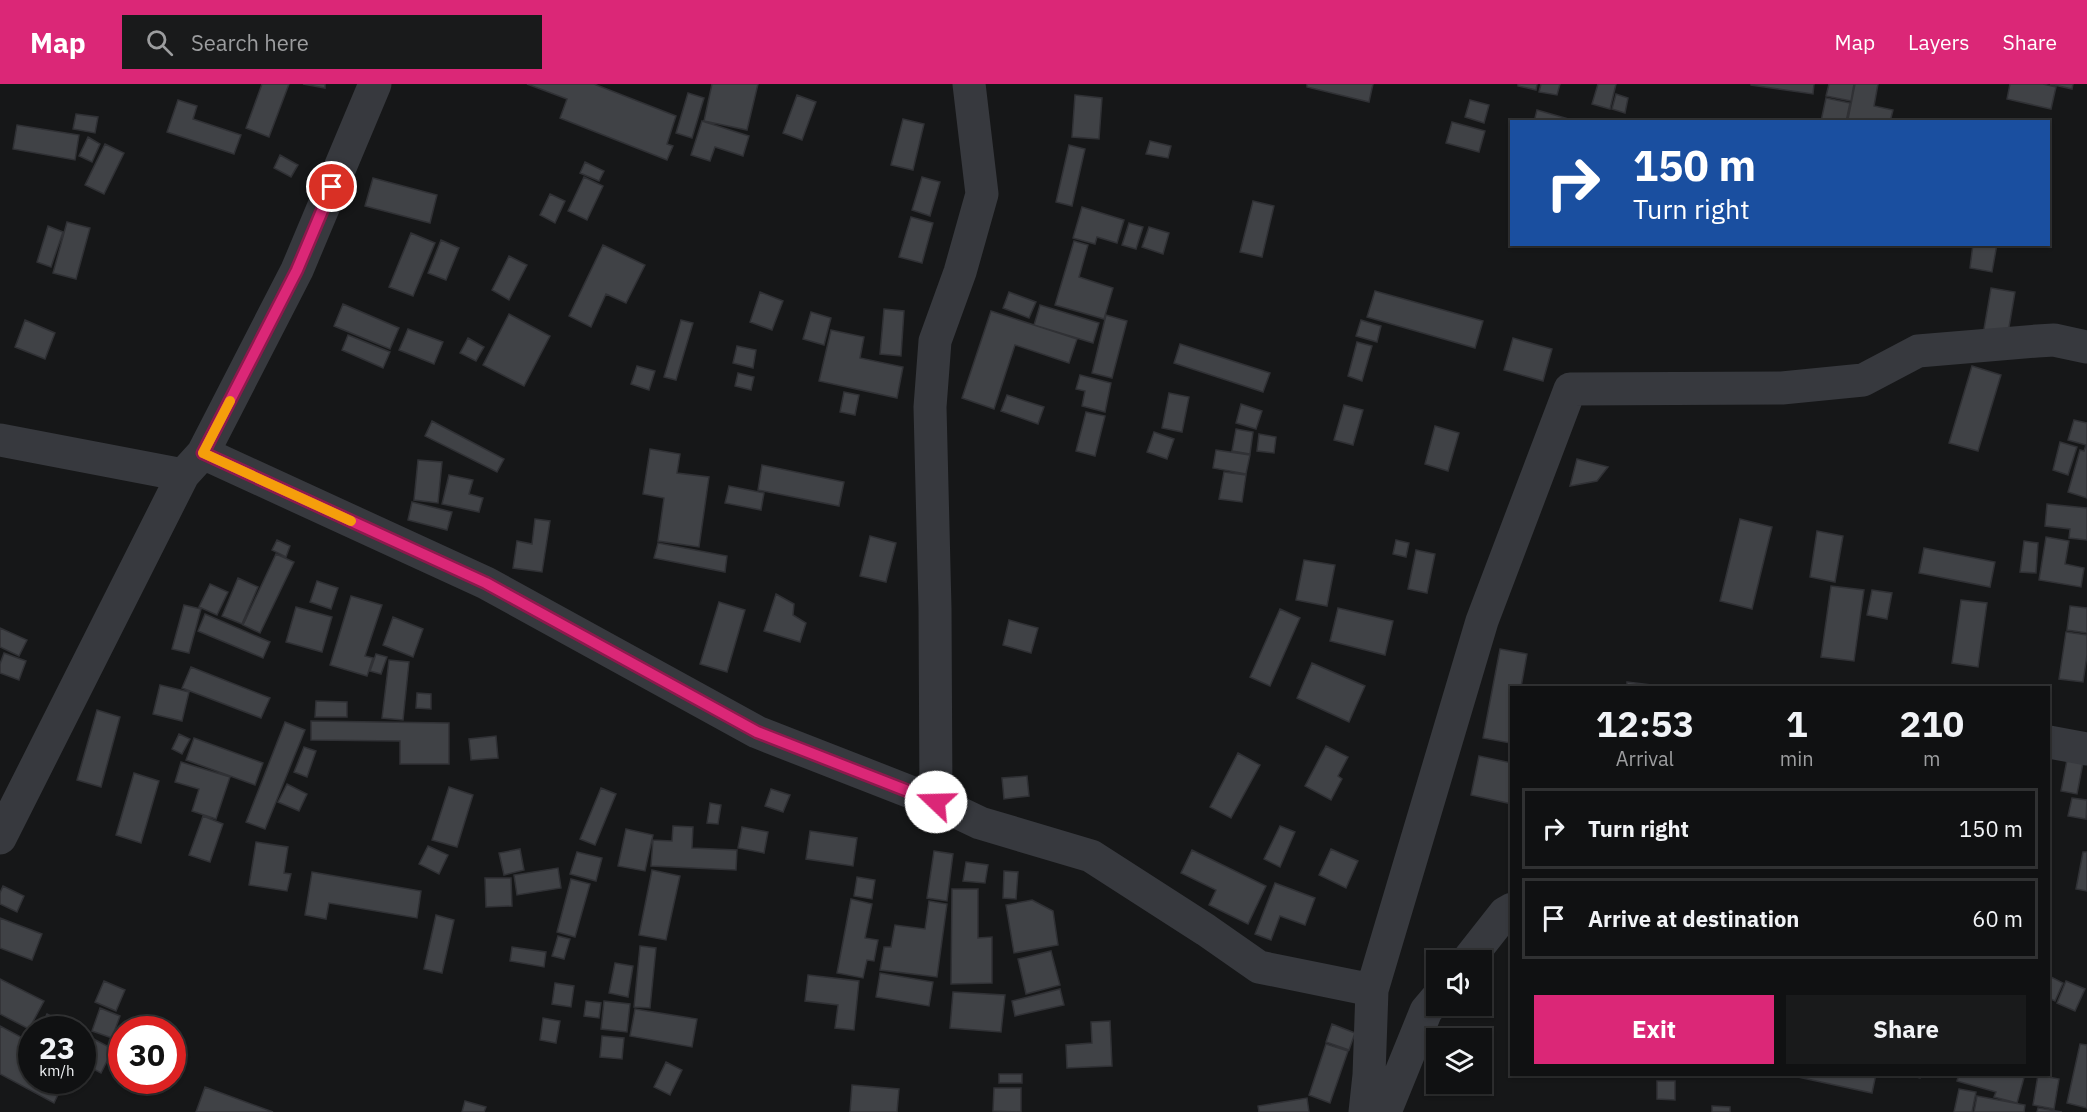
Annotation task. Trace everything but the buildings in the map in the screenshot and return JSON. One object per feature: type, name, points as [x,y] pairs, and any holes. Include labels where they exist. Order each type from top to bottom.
[{"type":"street","points":[[0,838],[193,464],[297,270],[375,84]]},
{"type":"street","points":[[936,802],[935,608],[930,407],[935,341],[960,272],[982,194],[969,84]]},
{"type":"street","points":[[1365,1112],[1369,1075],[1372,990],[1482,621],[1570,389],[1782,388],[1863,380],[1918,351],[2037,340],[2054,340],[2087,347]]},
{"type":"street","points":[[0,440],[193,464],[486,583],[757,732],[936,802],[980,823],[1091,856],[1259,967],[1372,990]]},
{"type":"street","points":[[2050,742],[2087,749]]},
{"type":"street","points":[[1476,950],[1510,910]]},
{"type":"street","points":[[1385,1112],[1426,1011]]},
{"type":"slow traffic","points":[[230,401],[203,453],[351,521]]},
{"type":"route","points":[[332,187],[297,270],[203,453],[486,583],[757,732],[936,802]]}]
